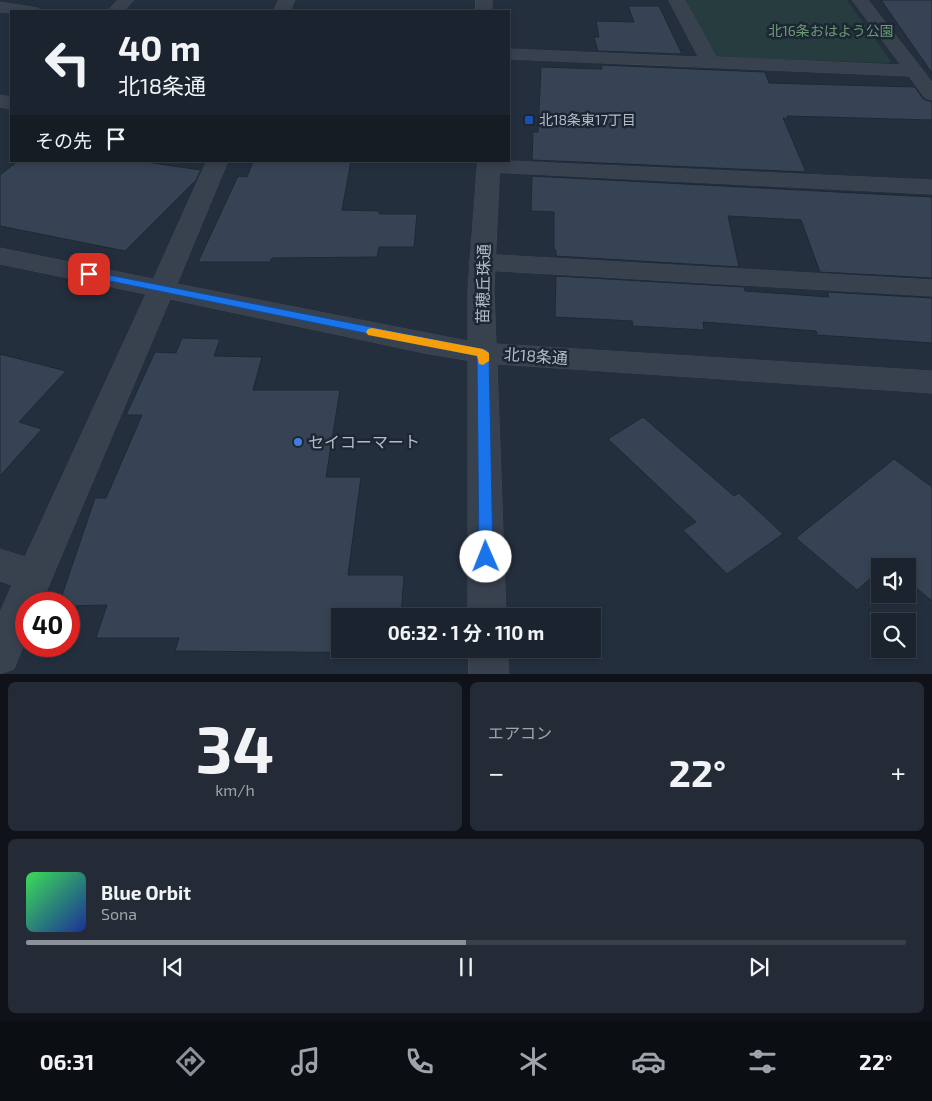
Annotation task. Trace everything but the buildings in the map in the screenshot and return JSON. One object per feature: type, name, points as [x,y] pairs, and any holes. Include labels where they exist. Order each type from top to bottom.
[{"type":"street","points":[[117,10],[126,0]]},
{"type":"street","points":[[677,0],[710,62]]},
{"type":"street","points":[[860,0],[932,94]]},
{"type":"street","points":[[0,7],[24,10]]},
{"type":"street","points":[[510,54],[915,72]]},
{"type":"street","points":[[0,655],[218,162]]},
{"type":"street","points":[[489,164],[932,187]]},
{"type":"street","name":"苗穂丘珠通","points":[[487,608],[481,262],[489,164]]},
{"type":"street","name":"北18条通","points":[[0,256],[424,343],[483,353],[932,382]]},
{"type":"street","points":[[481,262],[932,288]]},
{"type":"street","points":[[0,565],[34,576]]},
{"type":"street","points":[[488,658],[489,674]]},
{"type":"green space","name":"北16条おはよう公園","points":[[686,0],[847,0],[891,61],[889,63],[719,57],[712,54]]},
{"type":"slow traffic","points":[[372,332],[483,353],[483,361]]},
{"type":"place","name":"北18条東17丁目","points":[[529,120]]},
{"type":"place","name":"セイコーマート","points":[[298,442]]},
{"type":"route","points":[[89,274],[424,343],[483,353],[486,557]]}]
